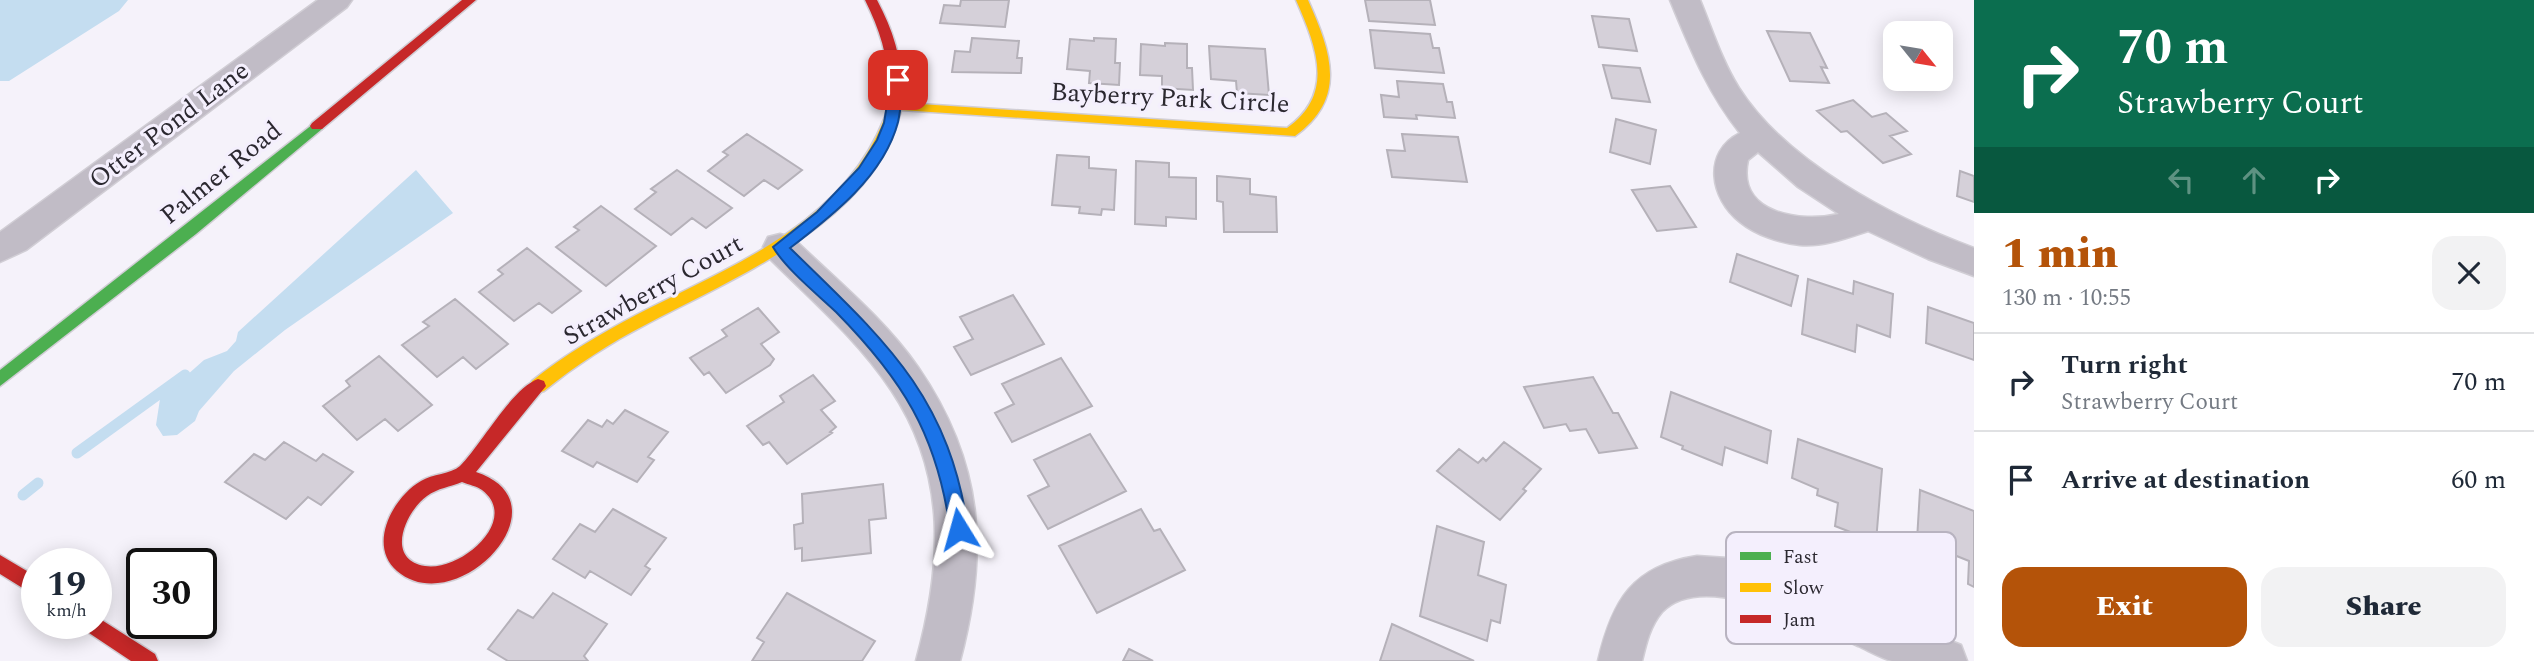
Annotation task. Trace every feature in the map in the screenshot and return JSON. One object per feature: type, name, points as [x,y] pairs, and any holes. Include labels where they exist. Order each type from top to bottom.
[{"type":"street","name":"Otter Pond Lane","points":[[0,248],[14,241],[337,0]]},
{"type":"street","name":"Palmer Road","points":[[0,379],[191,230],[470,0]]},
{"type":"street","name":"Strawberry Court","points":[[463,475],[520,403],[561,371],[622,330],[780,247],[822,216],[864,172],[884,141],[895,105],[896,60],[891,38],[871,0]]},
{"type":"street","name":"Bayberry Park Circle","points":[[895,105],[1290,132],[1313,121],[1319,110],[1324,68],[1315,26],[1301,0]]},
{"type":"street","points":[[1685,0],[1731,100],[1763,136],[1809,176],[1871,216],[1916,240],[1974,262]]},
{"type":"street","points":[[1763,136],[1739,149],[1730,161],[1730,177],[1745,207],[1782,228],[1802,232],[1828,230],[1871,216]]},
{"type":"street","points":[[780,247],[884,352],[911,388],[944,456],[953,488],[959,529],[959,569],[951,622],[938,661]]},
{"type":"street","points":[[463,475],[482,478],[497,488],[505,504],[503,523],[494,542],[478,560],[456,572],[433,576],[413,572],[398,561],[391,544],[394,524],[404,505],[421,489],[442,479],[463,475]]},
{"type":"street","points":[[0,564],[21,578]]},
{"type":"street","points":[[1620,661],[1624,642],[1639,608],[1654,591],[1687,579],[1708,575],[1726,577]]},
{"type":"street","points":[[112,637],[148,661]]},
{"type":"street","points":[[1904,644],[1945,661]]},
{"type":"water","points":[[0,0],[128,0],[119,11],[9,81],[0,81]]},
{"type":"water","points":[[416,170],[453,213],[285,330],[234,371],[199,411],[195,421],[177,435],[163,436],[156,425],[160,399],[204,360],[227,351],[236,341],[238,332]]},
{"type":"building","points":[[961,0],[1009,0],[1005,27],[940,23],[944,5],[960,6]]},
{"type":"building","points":[[1365,0],[1430,0],[1435,25],[1369,21]]},
{"type":"building","points":[[1592,16],[1629,19],[1637,51],[1599,47]]},
{"type":"building","points":[[1370,30],[1430,34],[1433,48],[1439,48],[1444,73],[1375,68]]},
{"type":"building","points":[[1767,31],[1810,33],[1827,68],[1821,67],[1829,83],[1790,81]]},
{"type":"building","points":[[972,38],[1019,41],[1017,58],[1022,58],[1021,73],[952,72],[955,51],[970,52]]},
{"type":"building","points":[[1094,38],[1116,39],[1115,63],[1120,63],[1119,85],[1089,83],[1090,71],[1067,69],[1070,39],[1094,41]]},
{"type":"building","points":[[1165,43],[1187,44],[1187,68],[1192,68],[1193,90],[1162,88],[1162,76],[1140,75],[1141,44],[1165,46]]},
{"type":"building","points":[[1209,46],[1265,49],[1269,95],[1237,93],[1236,81],[1211,79]]},
{"type":"building","points":[[1603,65],[1640,68],[1650,102],[1612,98]]},
{"type":"building","points":[[1397,81],[1443,84],[1447,102],[1452,102],[1455,118],[1416,115],[1417,119],[1384,117],[1381,95],[1399,97]]},
{"type":"building","points":[[1853,100],[1872,117],[1886,113],[1907,131],[1890,136],[1911,154],[1883,163],[1847,131],[1841,132],[1817,111]]},
{"type":"building","points":[[1616,119],[1656,130],[1650,164],[1610,152]]},
{"type":"building","points":[[747,134],[802,170],[778,189],[764,180],[744,196],[708,171],[728,155],[723,152]]},
{"type":"building","points":[[1402,134],[1458,137],[1467,182],[1392,177],[1387,150],[1405,151]]},
{"type":"building","points":[[1057,155],[1089,157],[1089,168],[1116,170],[1114,210],[1102,209],[1101,215],[1079,213],[1080,207],[1052,205]]},
{"type":"building","points":[[1136,161],[1169,163],[1169,177],[1196,178],[1196,219],[1166,217],[1166,226],[1135,224]]},
{"type":"building","points":[[677,170],[732,208],[706,228],[692,218],[671,235],[635,209],[656,192],[651,189]]},
{"type":"building","points":[[1960,171],[1974,176],[1974,202],[1957,196]]},
{"type":"building","points":[[1217,176],[1250,179],[1250,194],[1276,197],[1277,232],[1224,232],[1223,202],[1217,201]]},
{"type":"building","points":[[1670,186],[1696,227],[1657,231],[1632,190]]},
{"type":"building","points":[[601,206],[656,246],[606,286],[556,247],[579,230],[574,227]]},
{"type":"building","points":[[527,248],[581,291],[552,313],[539,303],[514,321],[479,292],[503,274],[498,270]]},
{"type":"building","points":[[1737,254],[1798,276],[1791,306],[1730,282]]},
{"type":"building","points":[[1808,279],[1853,294],[1854,281],[1893,294],[1890,337],[1857,325],[1855,352],[1802,334]]},
{"type":"building","points":[[1013,295],[1044,344],[971,375],[954,347],[973,339],[960,317]]},
{"type":"building","points":[[455,299],[508,344],[476,369],[463,357],[437,377],[402,345],[429,326],[423,322]]},
{"type":"building","points":[[1928,307],[1974,323],[1974,360],[1926,343]]},
{"type":"building","points":[[758,308],[779,332],[761,344],[774,359],[770,365],[726,393],[709,372],[704,375],[690,358],[727,336],[722,330]]},
{"type":"building","points":[[379,356],[432,405],[398,431],[385,419],[357,440],[323,406],[350,386],[346,381]]},
{"type":"building","points":[[1061,358],[1092,406],[1012,442],[995,413],[1014,404],[1002,384]]},
{"type":"building","points":[[813,375],[835,401],[821,410],[836,427],[830,432],[832,433],[787,464],[769,442],[763,445],[747,426],[784,402],[780,396]]},
{"type":"building","points":[[1593,377],[1613,413],[1618,413],[1637,448],[1599,453],[1586,429],[1570,431],[1566,424],[1544,428],[1524,387]]},
{"type":"building","points":[[1671,392],[1771,431],[1767,463],[1725,447],[1722,465],[1682,449],[1683,446],[1661,437]]},
{"type":"building","points":[[625,410],[668,432],[648,457],[654,460],[637,482],[597,462],[593,467],[562,451],[588,420],[602,427],[607,420],[613,424]]},
{"type":"building","points":[[1090,434],[1126,491],[1048,529],[1028,496],[1049,486],[1034,460]]},
{"type":"building","points":[[1798,439],[1882,469],[1877,532],[1850,532],[1835,526],[1838,503],[1817,495],[1818,489],[1792,478]]},
{"type":"building","points":[[284,442],[316,461],[323,454],[353,472],[321,505],[308,497],[286,519],[225,482],[254,454],[265,460]]},
{"type":"building","points":[[1504,442],[1541,469],[1500,520],[1437,471],[1459,449],[1478,463],[1483,458],[1486,461]]},
{"type":"building","points":[[883,484],[886,518],[869,520],[871,553],[802,561],[802,548],[795,549],[794,525],[803,523],[802,494]]},
{"type":"building","points":[[1920,490],[1974,511],[1974,587],[1968,584],[1969,561],[1956,556],[1956,532],[1917,532]]},
{"type":"building","points":[[613,509],[666,538],[645,566],[650,569],[631,595],[590,571],[585,578],[553,559],[580,524],[595,532]]},
{"type":"building","points":[[1141,509],[1154,531],[1160,529],[1185,570],[1097,613],[1059,546]]},
{"type":"building","points":[[1437,526],[1484,542],[1478,575],[1506,585],[1500,623],[1491,620],[1487,641],[1420,616]]},
{"type":"building","points":[[553,593],[607,624],[584,656],[588,661],[508,661],[488,649],[518,610],[533,618]]},
{"type":"building","points":[[787,593],[875,641],[862,661],[752,661],[764,642],[757,638]]},
{"type":"building","points":[[1392,624],[1474,661],[1380,661]]},
{"type":"building","points":[[1129,649],[1153,661],[1123,661]]},
{"type":"waterway","points":[[77,453],[185,375]]},
{"type":"waterway","points":[[23,495],[38,483]]},
{"type":"traffic: fast","points":[[0,379],[191,230],[317,126]]},
{"type":"traffic: slow","points":[[895,105],[1290,133],[1307,121],[1318,106],[1323,90],[1322,55],[1302,0]]},
{"type":"traffic: slow","points":[[538,386],[601,342],[728,276],[784,244],[810,225],[835,203],[869,163],[885,137],[894,109]]},
{"type":"traffic: jam","points":[[317,126],[470,0]]},
{"type":"traffic: jam","points":[[871,0],[893,53],[896,79],[894,109]]},
{"type":"traffic: jam","points":[[463,475],[488,484],[502,499],[504,516],[498,534],[485,551],[467,565],[446,574],[425,575],[406,567],[398,558],[393,543],[397,520],[408,502],[432,484],[463,474],[518,406],[538,386]]},
{"type":"traffic: jam","points":[[0,564],[21,578]]},
{"type":"traffic: jam","points":[[112,637],[148,661]]},
{"type":"route","points":[[898,80],[891,123],[884,141],[864,172],[845,195],[822,216],[780,247],[877,343],[911,388],[929,420],[944,456],[953,488],[959,529]]}]
